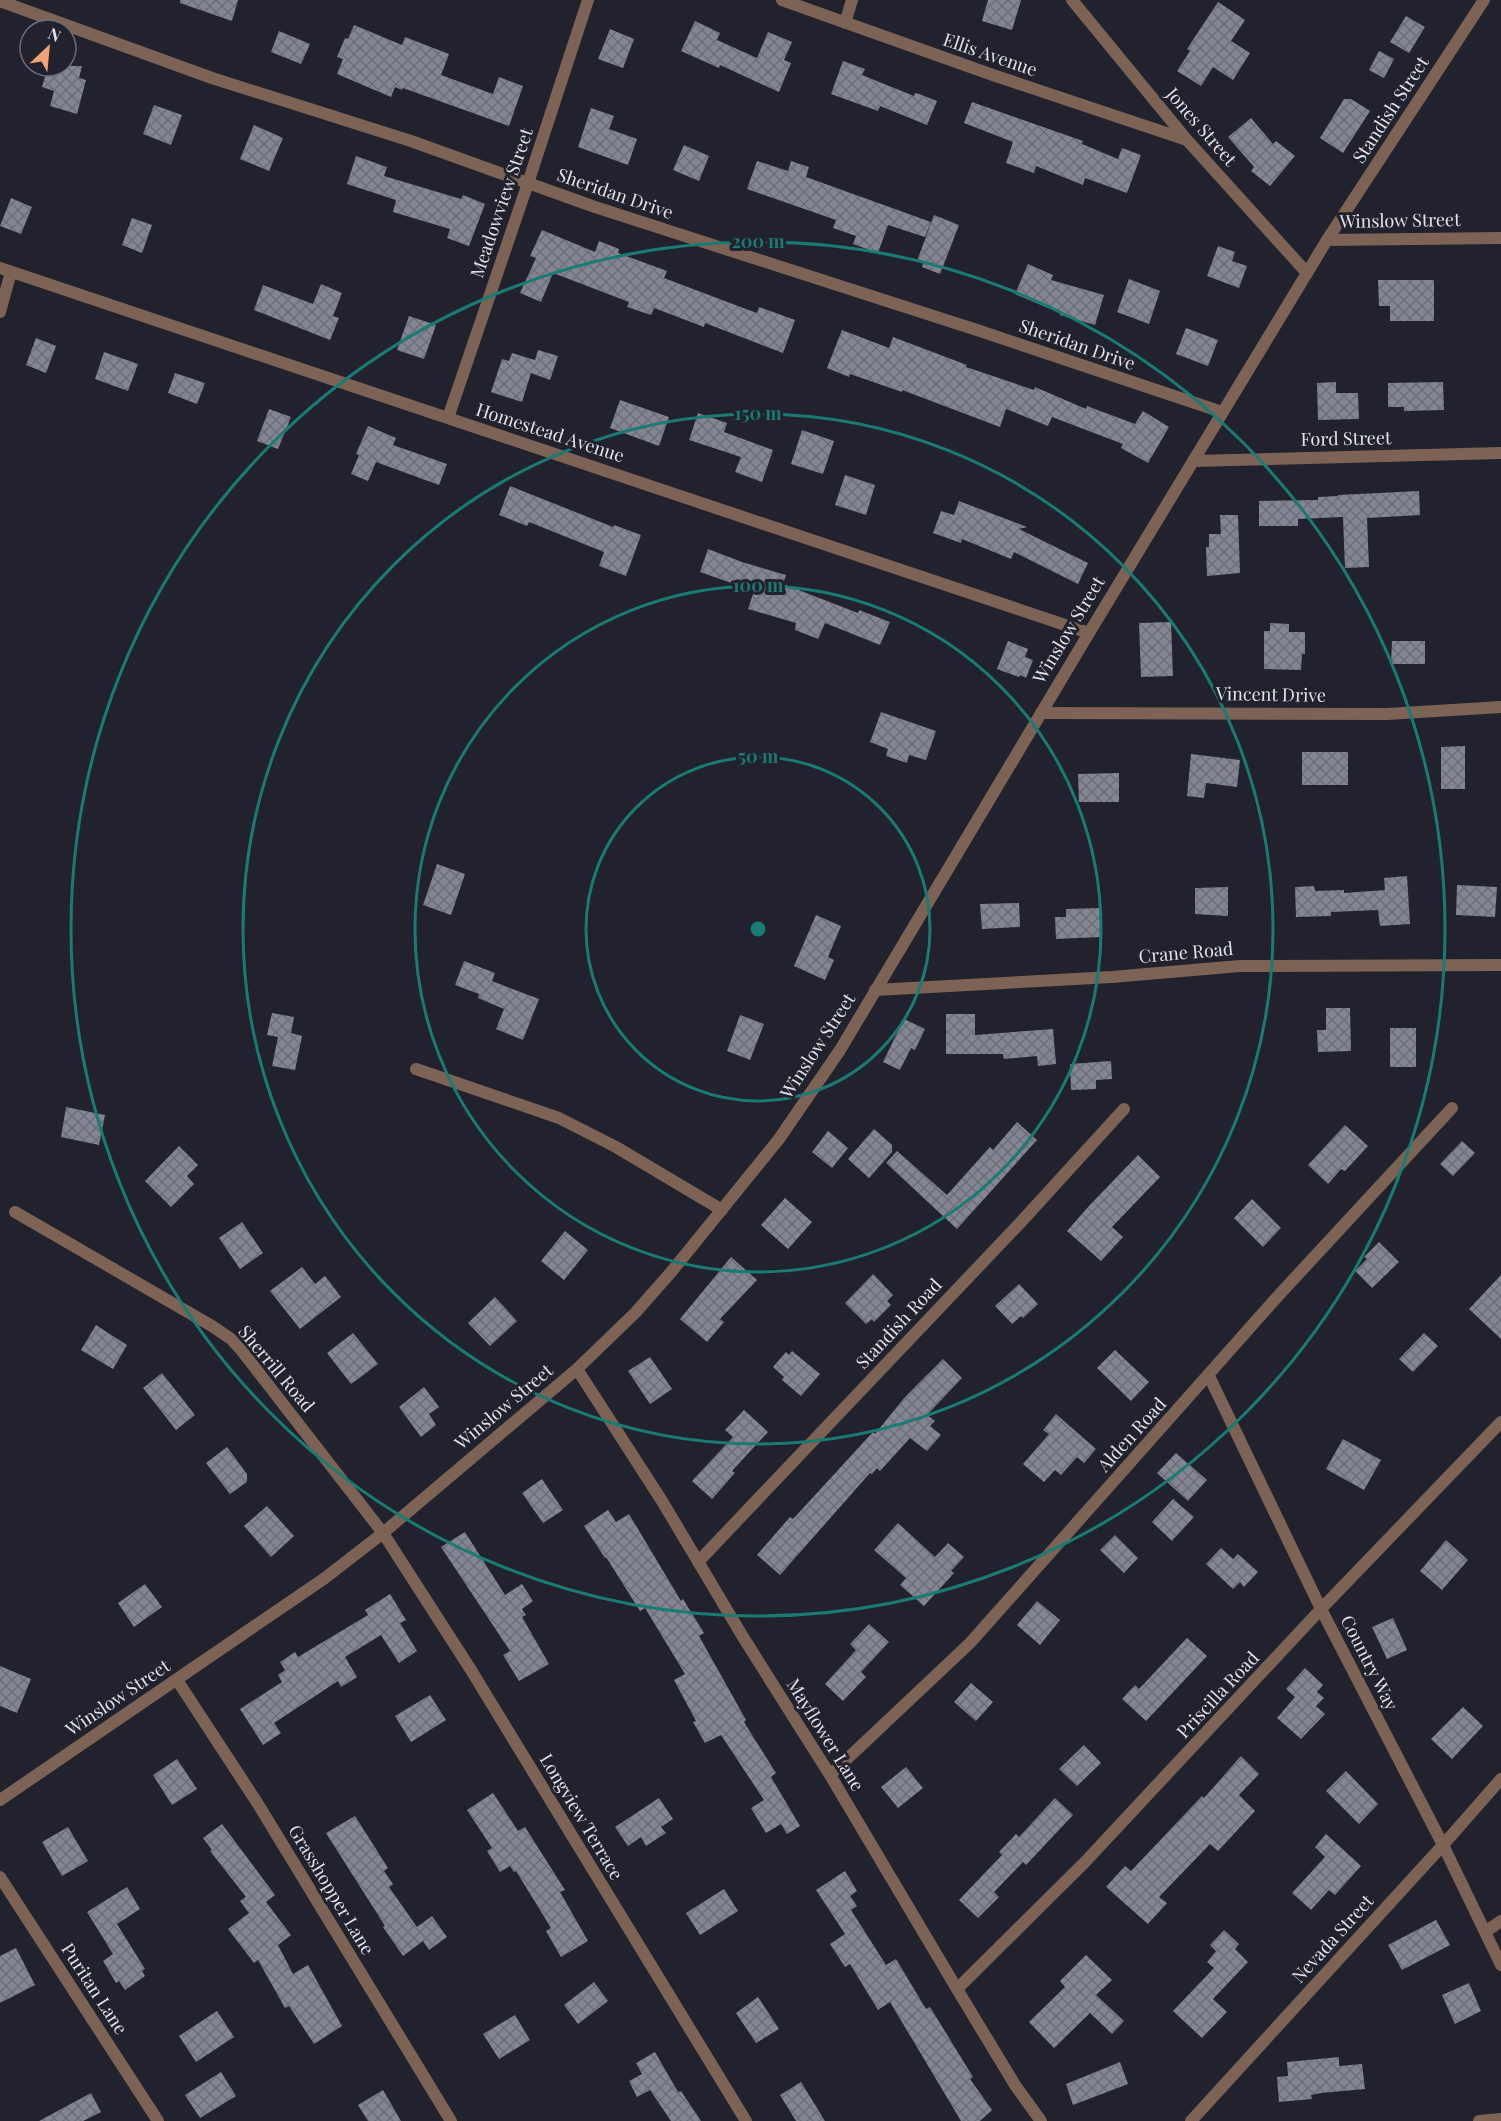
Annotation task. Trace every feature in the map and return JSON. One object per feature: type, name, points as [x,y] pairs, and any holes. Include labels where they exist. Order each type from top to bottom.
[{"type":"street","name":"Meadowview Street","points":[[448,418],[588,0]]},
{"type":"street","name":"Ellis Avenue","points":[[782,0],[1187,140]]},
{"type":"street","points":[[845,23],[852,0]]},
{"type":"street","name":"Jones Street","points":[[1072,0],[1187,140],[1307,273]]},
{"type":"street","name":"Standish Street","points":[[1327,240],[1484,0]]},
{"type":"street","name":"Sheridan Drive","points":[[0,1],[212,78],[411,141],[595,207],[1222,412]]},
{"type":"street","name":"Winslow Street","points":[[0,1800],[325,1578],[383,1533],[576,1369],[636,1312],[779,1139],[840,1050],[1327,240],[1501,238]]},
{"type":"street","points":[[0,312],[5,270]]},
{"type":"street","name":"Homestead Avenue","points":[[5,270],[1089,633]]},
{"type":"street","name":"Ford Street","points":[[1193,460],[1501,453]]},
{"type":"street","name":"Vincent Drive","points":[[1041,713],[1388,714],[1501,707]]},
{"type":"street","name":"Crane Road","points":[[875,990],[1113,977],[1240,966],[1501,965]]},
{"type":"street","points":[[416,1069],[559,1118],[616,1147],[722,1210]]},
{"type":"street","name":"Alden Road","points":[[830,1775],[970,1643],[1278,1296],[1452,1108]]},
{"type":"street","name":"Standish Road","points":[[698,1562],[1021,1222],[1124,1109]]},
{"type":"street","name":"Sherrill Road","points":[[15,1212],[231,1339],[300,1424],[383,1533]]},
{"type":"street","name":"Mayflower Lane","points":[[576,1369],[662,1501],[830,1775],[1015,2085],[1041,2121]]},
{"type":"street","name":"Country Way","points":[[1209,1376],[1321,1609],[1443,1845],[1501,1965]]},
{"type":"street","name":"Priscilla Road","points":[[957,1989],[1085,1862],[1321,1609],[1501,1422]]},
{"type":"street","name":"Longview Terrace","points":[[383,1533],[471,1670],[746,2121]]},
{"type":"street","name":"Grasshopper Lane","points":[[177,1680],[258,1804],[451,2121]]},
{"type":"street","name":"Nevada Street","points":[[1191,2121],[1501,1779]]},
{"type":"street","name":"Puritan Lane","points":[[0,1877],[158,2121]]},
{"type":"street","points":[[1485,1932],[1501,1921]]},
{"type":"street","points":[[1479,2121],[1501,2119]]},
{"type":"building","points":[[180,0],[238,0],[232,21],[180,3]]},
{"type":"building","points":[[988,0],[1021,0],[1012,30],[982,21]]},
{"type":"building","points":[[1218,2],[1245,20],[1231,41],[1250,53],[1233,80],[1213,67],[1201,86],[1177,71],[1190,51],[1187,49]]},
{"type":"building","points":[[1406,16],[1425,27],[1409,53],[1390,42]]},
{"type":"building","points":[[695,21],[720,33],[717,40],[757,58],[768,32],[792,42],[784,60],[791,63],[779,92],[720,65],[719,68],[681,51]]},
{"type":"building","points":[[354,25],[402,45],[405,37],[449,54],[441,75],[493,94],[499,77],[523,86],[509,126],[403,88],[402,90],[395,87],[391,97],[337,74],[343,59],[337,57],[345,38],[348,39]]},
{"type":"building","points":[[610,29],[634,39],[623,68],[598,59]]},
{"type":"building","points":[[279,31],[310,44],[301,64],[271,52]]},
{"type":"building","points":[[1379,51],[1394,59],[1384,78],[1369,70]]},
{"type":"building","points":[[843,61],[865,69],[862,75],[914,96],[915,93],[937,101],[927,125],[880,106],[878,111],[831,94]]},
{"type":"building","points":[[78,66],[82,66],[79,78],[86,80],[77,114],[50,106],[54,91],[42,87],[45,78],[78,78]]},
{"type":"building","points":[[1344,99],[1351,99],[1370,111],[1343,153],[1320,138]]},
{"type":"building","points":[[972,102],[1083,141],[1082,144],[1118,159],[1122,148],[1141,155],[1127,193],[1085,178],[1083,185],[1036,166],[1034,173],[1006,163],[1013,142],[964,123]]},
{"type":"building","points":[[154,105],[182,115],[171,145],[143,134]]},
{"type":"building","points":[[591,108],[614,116],[609,129],[637,139],[628,165],[578,147]]},
{"type":"building","points":[[1251,118],[1273,144],[1276,141],[1295,156],[1270,186],[1251,171],[1254,167],[1228,137]]},
{"type":"building","points":[[254,125],[283,138],[269,171],[240,159]]},
{"type":"building","points":[[684,145],[709,156],[699,181],[673,170]]},
{"type":"building","points":[[356,156],[387,167],[384,176],[461,199],[463,195],[485,204],[469,246],[447,238],[450,229],[393,212],[396,200],[347,184]]},
{"type":"building","points":[[757,161],[788,171],[791,161],[809,167],[806,177],[931,222],[925,237],[888,225],[878,253],[853,244],[856,236],[833,228],[836,220],[747,189]]},
{"type":"building","points":[[11,198],[32,207],[21,234],[0,226]]},
{"type":"building","points":[[934,215],[959,225],[940,274],[922,267],[923,263],[917,261]]},
{"type":"building","points":[[132,218],[152,225],[142,253],[122,245]]},
{"type":"building","points":[[542,230],[595,252],[599,241],[619,249],[618,253],[667,271],[664,278],[757,313],[759,307],[795,320],[783,353],[705,323],[704,327],[654,308],[651,315],[627,307],[629,302],[553,273],[541,302],[520,293],[536,258],[530,256]]},
{"type":"building","points":[[1218,246],[1235,252],[1232,261],[1247,266],[1239,288],[1207,276]]},
{"type":"building","points":[[1028,264],[1053,275],[1051,280],[1104,295],[1095,325],[1060,315],[1060,313],[1015,294]]},
{"type":"building","points":[[1129,279],[1160,291],[1149,324],[1117,312]]},
{"type":"building","points":[[1378,280],[1434,280],[1434,321],[1390,321],[1390,306],[1379,306]]},
{"type":"building","points":[[321,284],[342,293],[333,316],[339,318],[330,340],[254,310],[263,285],[313,304]]},
{"type":"building","points":[[409,316],[436,325],[424,359],[397,350]]},
{"type":"building","points":[[1186,328],[1218,340],[1208,366],[1176,354]]},
{"type":"building","points":[[842,330],[889,348],[893,337],[967,365],[966,367],[1034,390],[1035,387],[1086,409],[1087,406],[1135,424],[1143,411],[1169,427],[1148,463],[1121,448],[1123,444],[1052,417],[1048,426],[1006,409],[1000,427],[902,390],[902,392],[850,374],[849,377],[827,368]]},
{"type":"building","points":[[36,338],[56,346],[46,373],[26,365]]},
{"type":"building","points":[[538,350],[558,356],[550,380],[531,373],[522,402],[491,392],[502,359],[509,361],[512,353],[535,360]]},
{"type":"building","points":[[104,352],[138,364],[128,391],[95,379]]},
{"type":"building","points":[[175,373],[205,383],[197,404],[168,393]]},
{"type":"building","points":[[1336,382],[1336,393],[1358,393],[1359,419],[1318,420],[1317,383]]},
{"type":"building","points":[[1443,382],[1444,410],[1404,411],[1404,407],[1388,407],[1388,383]]},
{"type":"building","points":[[620,400],[669,417],[659,446],[610,428]]},
{"type":"building","points":[[269,409],[291,417],[278,449],[257,441]]},
{"type":"building","points":[[698,413],[727,423],[724,432],[773,450],[762,482],[735,472],[741,457],[689,440]]},
{"type":"building","points":[[368,426],[396,438],[393,445],[447,464],[439,485],[376,462],[368,481],[351,474],[359,455],[356,454]]},
{"type":"building","points":[[802,430],[834,441],[823,474],[791,464]]},
{"type":"building","points":[[845,475],[875,485],[866,515],[835,505]]},
{"type":"building","points":[[510,486],[613,527],[614,525],[641,535],[626,576],[599,566],[604,552],[529,522],[527,526],[499,515]]},
{"type":"building","points":[[1419,491],[1420,515],[1367,518],[1369,567],[1345,568],[1343,517],[1298,519],[1298,526],[1259,526],[1259,501],[1318,500],[1318,497],[1338,495]]},
{"type":"building","points":[[959,501],[1027,527],[1019,529],[1088,563],[1078,584],[1014,552],[1011,559],[962,539],[961,543],[933,533],[941,511],[954,515]]},
{"type":"building","points":[[1220,515],[1238,515],[1240,573],[1207,576],[1206,547],[1209,547],[1209,534],[1221,534]]},
{"type":"building","points":[[708,549],[786,575],[783,584],[858,613],[859,610],[890,622],[880,645],[825,623],[818,639],[795,630],[796,623],[748,609],[754,591],[700,572]]},
{"type":"building","points":[[1171,622],[1173,676],[1141,677],[1139,623]]},
{"type":"building","points":[[1270,623],[1289,624],[1289,632],[1305,632],[1305,654],[1302,654],[1301,670],[1264,669],[1264,631],[1270,631]]},
{"type":"building","points":[[1008,641],[1028,649],[1025,657],[1033,660],[1026,678],[997,669]]},
{"type":"building","points":[[1392,641],[1425,641],[1425,664],[1391,664]]},
{"type":"building","points":[[881,712],[936,731],[926,760],[909,755],[907,763],[886,756],[888,749],[870,742]]},
{"type":"building","points":[[1465,746],[1465,789],[1441,789],[1441,747]]},
{"type":"building","points":[[1302,752],[1348,752],[1348,785],[1302,785]]},
{"type":"building","points":[[1191,754],[1240,760],[1237,787],[1206,783],[1204,798],[1187,796]]},
{"type":"building","points":[[1119,773],[1119,802],[1079,802],[1078,774]]},
{"type":"building","points":[[437,864],[465,874],[451,915],[423,905]]},
{"type":"building","points":[[1407,876],[1410,924],[1380,926],[1378,910],[1331,912],[1331,916],[1296,917],[1295,887],[1314,886],[1315,891],[1344,890],[1344,893],[1385,890],[1384,878]]},
{"type":"building","points":[[1457,885],[1497,887],[1495,917],[1456,915]]},
{"type":"building","points":[[1228,887],[1228,916],[1195,914],[1195,888]]},
{"type":"building","points":[[1019,903],[1020,927],[982,929],[980,904]]},
{"type":"building","points":[[1100,908],[1101,937],[1056,939],[1055,917],[1066,917],[1066,909]]},
{"type":"building","points":[[816,915],[841,926],[828,957],[834,960],[825,980],[794,966]]},
{"type":"building","points":[[464,961],[495,973],[492,981],[539,999],[523,1040],[496,1029],[504,1009],[478,998],[479,994],[455,985]]},
{"type":"building","points":[[1326,1008],[1350,1008],[1351,1051],[1318,1052],[1317,1030],[1326,1030]]},
{"type":"building","points":[[272,1013],[294,1017],[291,1033],[302,1036],[295,1070],[272,1066],[278,1037],[267,1035]]},
{"type":"building","points":[[946,1014],[975,1014],[975,1035],[1053,1029],[1056,1064],[1038,1066],[1037,1056],[1004,1059],[1003,1054],[946,1054]]},
{"type":"building","points":[[740,1015],[764,1024],[750,1060],[727,1051]]},
{"type":"building","points":[[904,1019],[925,1029],[915,1050],[911,1048],[900,1070],[883,1062]]},
{"type":"building","points":[[1390,1028],[1416,1028],[1416,1067],[1390,1067]]},
{"type":"building","points":[[1111,1061],[1112,1079],[1096,1080],[1096,1089],[1071,1090],[1070,1064]]},
{"type":"building","points":[[66,1107],[105,1115],[99,1145],[61,1137]]},
{"type":"building","points":[[1017,1122],[1037,1140],[957,1229],[886,1163],[897,1151],[947,1195],[990,1147],[993,1150]]},
{"type":"building","points":[[1345,1125],[1368,1146],[1345,1171],[1341,1169],[1328,1184],[1308,1165]]},
{"type":"building","points":[[874,1129],[892,1145],[892,1152],[869,1178],[848,1159]]},
{"type":"building","points":[[828,1131],[848,1148],[832,1168],[812,1152]]},
{"type":"building","points":[[1462,1141],[1475,1153],[1453,1176],[1440,1164]]},
{"type":"building","points":[[179,1146],[198,1165],[187,1176],[194,1184],[171,1207],[145,1181]]},
{"type":"building","points":[[1138,1155],[1160,1177],[1112,1227],[1123,1237],[1101,1261],[1067,1231]]},
{"type":"building","points":[[785,1198],[812,1222],[788,1249],[761,1225]]},
{"type":"building","points":[[1252,1199],[1281,1228],[1263,1247],[1234,1218]]},
{"type":"building","points":[[242,1222],[263,1253],[240,1269],[219,1238]]},
{"type":"building","points":[[565,1231],[588,1250],[564,1280],[541,1261]]},
{"type":"building","points":[[1379,1242],[1399,1262],[1372,1288],[1355,1271],[1367,1259],[1364,1257]]},
{"type":"building","points":[[731,1257],[757,1280],[720,1319],[724,1322],[707,1342],[680,1319]]},
{"type":"building","points":[[302,1267],[315,1284],[325,1276],[341,1297],[300,1329],[270,1291]]},
{"type":"building","points":[[873,1274],[893,1295],[887,1301],[891,1305],[874,1322],[872,1319],[866,1324],[845,1303]]},
{"type":"building","points":[[1501,1275],[1501,1339],[1469,1309]]},
{"type":"building","points":[[1019,1284],[1038,1304],[1023,1318],[1021,1316],[1012,1324],[995,1306]]},
{"type":"building","points":[[495,1297],[517,1321],[490,1346],[468,1323]]},
{"type":"building","points":[[96,1325],[127,1345],[113,1369],[81,1350]]},
{"type":"building","points":[[353,1333],[378,1364],[351,1384],[327,1353]]},
{"type":"building","points":[[1424,1333],[1438,1346],[1413,1372],[1399,1359]]},
{"type":"building","points":[[1115,1350],[1149,1382],[1131,1401],[1097,1368]]},
{"type":"building","points":[[792,1351],[820,1374],[801,1396],[782,1380],[784,1377],[773,1367],[786,1352],[789,1355]]},
{"type":"building","points":[[650,1357],[672,1389],[650,1404],[628,1371]]},
{"type":"building","points":[[943,1359],[962,1378],[927,1415],[935,1421],[930,1426],[941,1435],[927,1451],[910,1438],[880,1471],[877,1468],[872,1474],[870,1473],[780,1575],[757,1555],[790,1517],[793,1519],[873,1432],[875,1434],[905,1397]]},
{"type":"building","points":[[162,1373],[195,1415],[176,1430],[143,1388]]},
{"type":"building","points":[[424,1387],[439,1407],[429,1414],[436,1425],[421,1437],[399,1407]]},
{"type":"building","points":[[744,1410],[768,1432],[732,1471],[735,1473],[712,1499],[692,1481],[733,1437],[725,1430]]},
{"type":"building","points":[[1056,1414],[1096,1449],[1084,1463],[1077,1457],[1061,1475],[1055,1470],[1044,1482],[1023,1464],[1049,1434],[1043,1430]]},
{"type":"building","points":[[1343,1439],[1381,1460],[1364,1490],[1326,1469]]},
{"type":"building","points":[[227,1447],[247,1474],[247,1482],[230,1494],[206,1463]]},
{"type":"building","points":[[1176,1453],[1207,1480],[1188,1501],[1157,1473]]},
{"type":"building","points":[[542,1479],[563,1510],[543,1523],[522,1493]]},
{"type":"building","points":[[1173,1499],[1194,1517],[1172,1541],[1152,1522]]},
{"type":"building","points":[[267,1506],[294,1536],[271,1557],[244,1526]]},
{"type":"building","points":[[608,1510],[616,1522],[629,1514],[681,1601],[683,1599],[704,1633],[699,1636],[746,1720],[744,1722],[776,1773],[771,1777],[800,1826],[787,1834],[781,1824],[766,1833],[751,1808],[764,1800],[721,1735],[705,1743],[674,1680],[685,1674],[645,1608],[640,1611],[584,1526]]},
{"type":"building","points":[[898,1523],[935,1557],[948,1543],[964,1557],[951,1571],[954,1573],[924,1606],[900,1585],[906,1578],[874,1550]]},
{"type":"building","points":[[465,1532],[505,1595],[522,1584],[533,1601],[522,1609],[526,1615],[522,1617],[549,1664],[519,1681],[503,1655],[510,1651],[441,1547]]},
{"type":"building","points":[[1115,1535],[1138,1558],[1124,1573],[1100,1550]]},
{"type":"building","points":[[1446,1540],[1468,1560],[1442,1590],[1420,1571]]},
{"type":"building","points":[[1221,1548],[1233,1559],[1238,1554],[1258,1572],[1244,1587],[1240,1582],[1233,1589],[1206,1564]]},
{"type":"building","points":[[145,1584],[162,1607],[134,1627],[118,1603]]},
{"type":"building","points":[[390,1594],[406,1620],[400,1623],[417,1651],[399,1663],[381,1635],[345,1657],[357,1677],[341,1687],[338,1681],[274,1723],[281,1733],[263,1745],[240,1709],[282,1682],[278,1675],[285,1670],[280,1662],[295,1652],[298,1657],[368,1615],[365,1610]]},
{"type":"building","points":[[1037,1601],[1060,1620],[1040,1645],[1017,1625]]},
{"type":"building","points":[[1393,1618],[1407,1650],[1387,1659],[1372,1627]]},
{"type":"building","points":[[869,1624],[889,1642],[861,1672],[866,1677],[843,1701],[825,1684],[856,1650],[850,1644]]},
{"type":"building","points":[[1187,1638],[1207,1656],[1146,1721],[1122,1699],[1135,1685],[1139,1689]]},
{"type":"building","points":[[0,1666],[31,1679],[17,1713],[0,1706]]},
{"type":"building","points":[[1305,1668],[1323,1685],[1317,1692],[1324,1698],[1316,1706],[1325,1714],[1301,1739],[1277,1718],[1295,1697],[1286,1689]]},
{"type":"building","points":[[971,1683],[993,1702],[976,1721],[954,1702]]},
{"type":"building","points":[[430,1695],[446,1720],[411,1742],[395,1716]]},
{"type":"building","points":[[1463,1707],[1483,1726],[1452,1759],[1431,1739]]},
{"type":"building","points":[[1084,1745],[1101,1763],[1077,1786],[1059,1769]]},
{"type":"building","points":[[1241,1756],[1259,1774],[1239,1795],[1255,1811],[1218,1851],[1210,1844],[1159,1897],[1167,1903],[1148,1924],[1106,1887],[1125,1866],[1131,1871],[1202,1796],[1204,1798]]},
{"type":"building","points":[[177,1759],[197,1789],[172,1805],[153,1775]]},
{"type":"building","points":[[906,1767],[923,1788],[898,1808],[881,1787]]},
{"type":"building","points":[[1346,1771],[1378,1804],[1359,1824],[1326,1791]]},
{"type":"building","points":[[493,1793],[518,1831],[525,1827],[565,1890],[560,1892],[588,1941],[561,1957],[546,1931],[551,1928],[516,1871],[514,1872],[510,1866],[500,1872],[487,1851],[492,1848],[467,1810]]},
{"type":"building","points":[[659,1798],[673,1819],[661,1827],[666,1833],[646,1846],[641,1837],[628,1846],[615,1827]]},
{"type":"building","points":[[1055,1798],[1073,1815],[1026,1865],[1023,1862],[994,1892],[999,1897],[978,1918],[959,1900],[1002,1855],[999,1852],[1016,1834],[1019,1837]]},
{"type":"building","points":[[355,1816],[388,1868],[384,1871],[393,1884],[389,1887],[417,1927],[432,1916],[447,1937],[429,1950],[423,1941],[403,1956],[326,1833]]},
{"type":"building","points":[[222,1824],[275,1895],[266,1902],[291,1935],[278,1945],[293,1974],[308,1965],[342,2026],[314,2044],[289,2006],[285,2008],[258,1960],[254,1963],[228,1929],[249,1913],[240,1901],[246,1897],[210,1851],[212,1850],[203,1838]]},
{"type":"building","points":[[68,1827],[88,1861],[62,1876],[42,1842]]},
{"type":"building","points":[[1326,1834],[1361,1866],[1335,1895],[1329,1890],[1311,1910],[1292,1893],[1325,1857],[1315,1847]]},
{"type":"building","points":[[845,1871],[857,1891],[850,1896],[857,1906],[851,1910],[886,1965],[896,1959],[926,2009],[930,2007],[973,2077],[970,2079],[992,2110],[980,2121],[961,2121],[890,2002],[878,2010],[850,1964],[845,1967],[830,1944],[845,1934],[816,1890]]},
{"type":"building","points":[[127,1887],[140,1909],[117,1924],[145,1969],[142,1971],[145,1976],[125,1990],[119,1981],[116,1983],[103,1961],[113,1954],[87,1912]]},
{"type":"building","points":[[724,1889],[738,1911],[700,1935],[686,1913]]},
{"type":"building","points":[[1436,1920],[1450,1945],[1402,1970],[1388,1945]]},
{"type":"building","points":[[1224,1930],[1239,1944],[1235,1949],[1248,1962],[1213,1999],[1227,2012],[1202,2038],[1173,2011],[1214,1968],[1207,1962],[1216,1951],[1210,1945]]},
{"type":"building","points":[[16,1948],[35,1985],[0,2003],[0,1956]]},
{"type":"building","points":[[1086,1955],[1112,1980],[1096,1995],[1124,2021],[1112,2034],[1090,2013],[1054,2048],[1029,2022],[1065,1987],[1060,1981]]},
{"type":"building","points":[[594,1982],[608,2001],[578,2024],[564,2005]]},
{"type":"building","points":[[1469,1983],[1481,2011],[1455,2024],[1442,1995]]},
{"type":"building","points":[[758,1997],[779,2029],[756,2043],[736,2013]]},
{"type":"building","points":[[217,2011],[234,2037],[196,2062],[179,2036]]},
{"type":"building","points":[[515,2015],[530,2040],[499,2059],[483,2034]]},
{"type":"building","points":[[655,2052],[678,2092],[681,2091],[701,2121],[671,2121],[650,2090],[637,2097],[629,2081],[642,2074],[636,2063]]},
{"type":"building","points":[[1339,2057],[1339,2066],[1362,2064],[1365,2089],[1321,2093],[1311,2095],[1312,2099],[1279,2102],[1277,2077],[1288,2076],[1287,2062]]},
{"type":"building","points":[[1120,2062],[1128,2084],[1073,2105],[1066,2084]]},
{"type":"building","points":[[221,2072],[236,2096],[200,2118],[185,2095]]},
{"type":"building","points":[[801,2082],[825,2121],[796,2121],[780,2095]]},
{"type":"building","points":[[383,2090],[401,2121],[368,2121],[358,2105]]},
{"type":"building","points":[[91,2093],[101,2112],[83,2121],[39,2121]]}]
